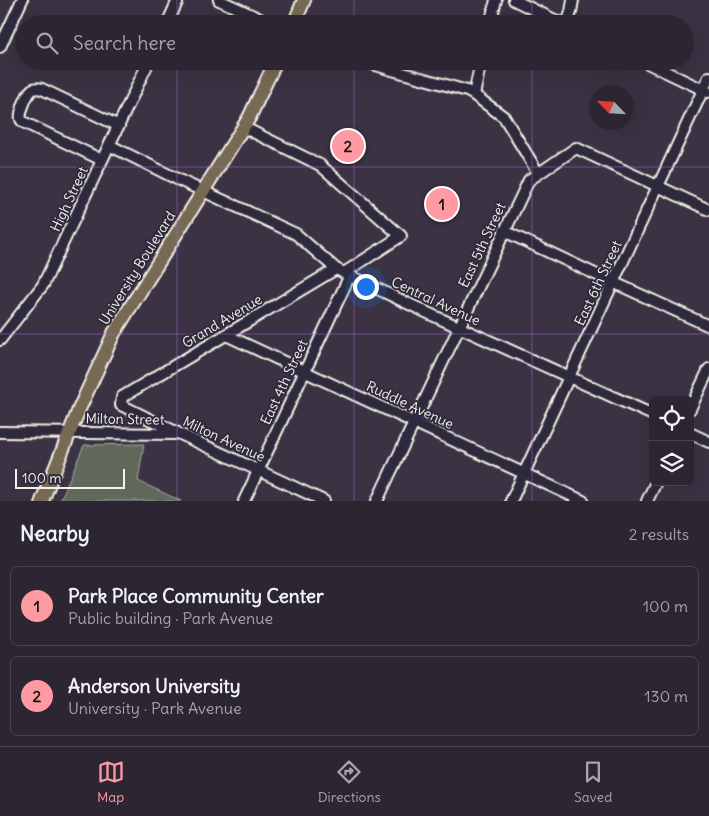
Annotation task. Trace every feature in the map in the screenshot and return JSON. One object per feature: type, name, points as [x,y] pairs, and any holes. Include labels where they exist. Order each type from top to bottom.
[{"type":"main road","points":[[298,15],[304,0]]},
{"type":"main road","name":"University Boulevard","points":[[42,501],[69,433],[114,333],[249,118],[272,70]]},
{"type":"street","points":[[0,47],[22,0]]},
{"type":"street","points":[[171,15],[178,0]]},
{"type":"street","points":[[219,0],[252,15]]},
{"type":"street","points":[[492,15],[496,0]]},
{"type":"street","points":[[514,0],[546,15]]},
{"type":"street","points":[[571,12],[573,0]]},
{"type":"street","points":[[570,15],[580,0]]},
{"type":"street","name":"High Street","points":[[0,340],[43,286],[145,70]]},
{"type":"street","points":[[392,70],[467,91],[474,95],[504,118],[538,173]]},
{"type":"street","points":[[474,95],[480,70]]},
{"type":"street","points":[[663,70],[706,91]]},
{"type":"street","name":"East 6th Street","points":[[511,501],[658,186],[706,91],[709,77]]},
{"type":"street","points":[[102,160],[23,122],[21,120],[21,111],[29,92],[36,88],[42,89],[119,126]]},
{"type":"street","name":"Grand Avenue","points":[[122,397],[226,335],[343,272],[401,236],[320,165],[243,127]]},
{"type":"street","name":"Central Avenue","points":[[109,145],[296,234],[343,272],[649,413]]},
{"type":"street","name":"East 5th Street","points":[[376,501],[528,180],[576,148],[658,186]]},
{"type":"street","points":[[658,186],[709,210]]},
{"type":"street","points":[[504,231],[709,326]]},
{"type":"street","name":"East 4th Street","points":[[244,501],[305,371],[343,272]]},
{"type":"street","name":"Ruddle Avenue","points":[[226,335],[583,501]]},
{"type":"street","points":[[694,401],[709,369]]},
{"type":"street","name":"Milton Avenue","points":[[122,397],[121,405],[324,501]]},
{"type":"street","name":"Milton Street","points":[[0,432],[180,434]]},
{"type":"street","points":[[694,435],[709,442]]},
{"type":"street","points":[[648,501],[654,486]]},
{"type":"green space","points":[[144,444],[138,481],[181,501],[60,501],[84,445]]},
{"type":"place","name":"Anderson University","points":[[348,146]]},
{"type":"place","name":"Park Place Community Center","points":[[442,204]]}]
